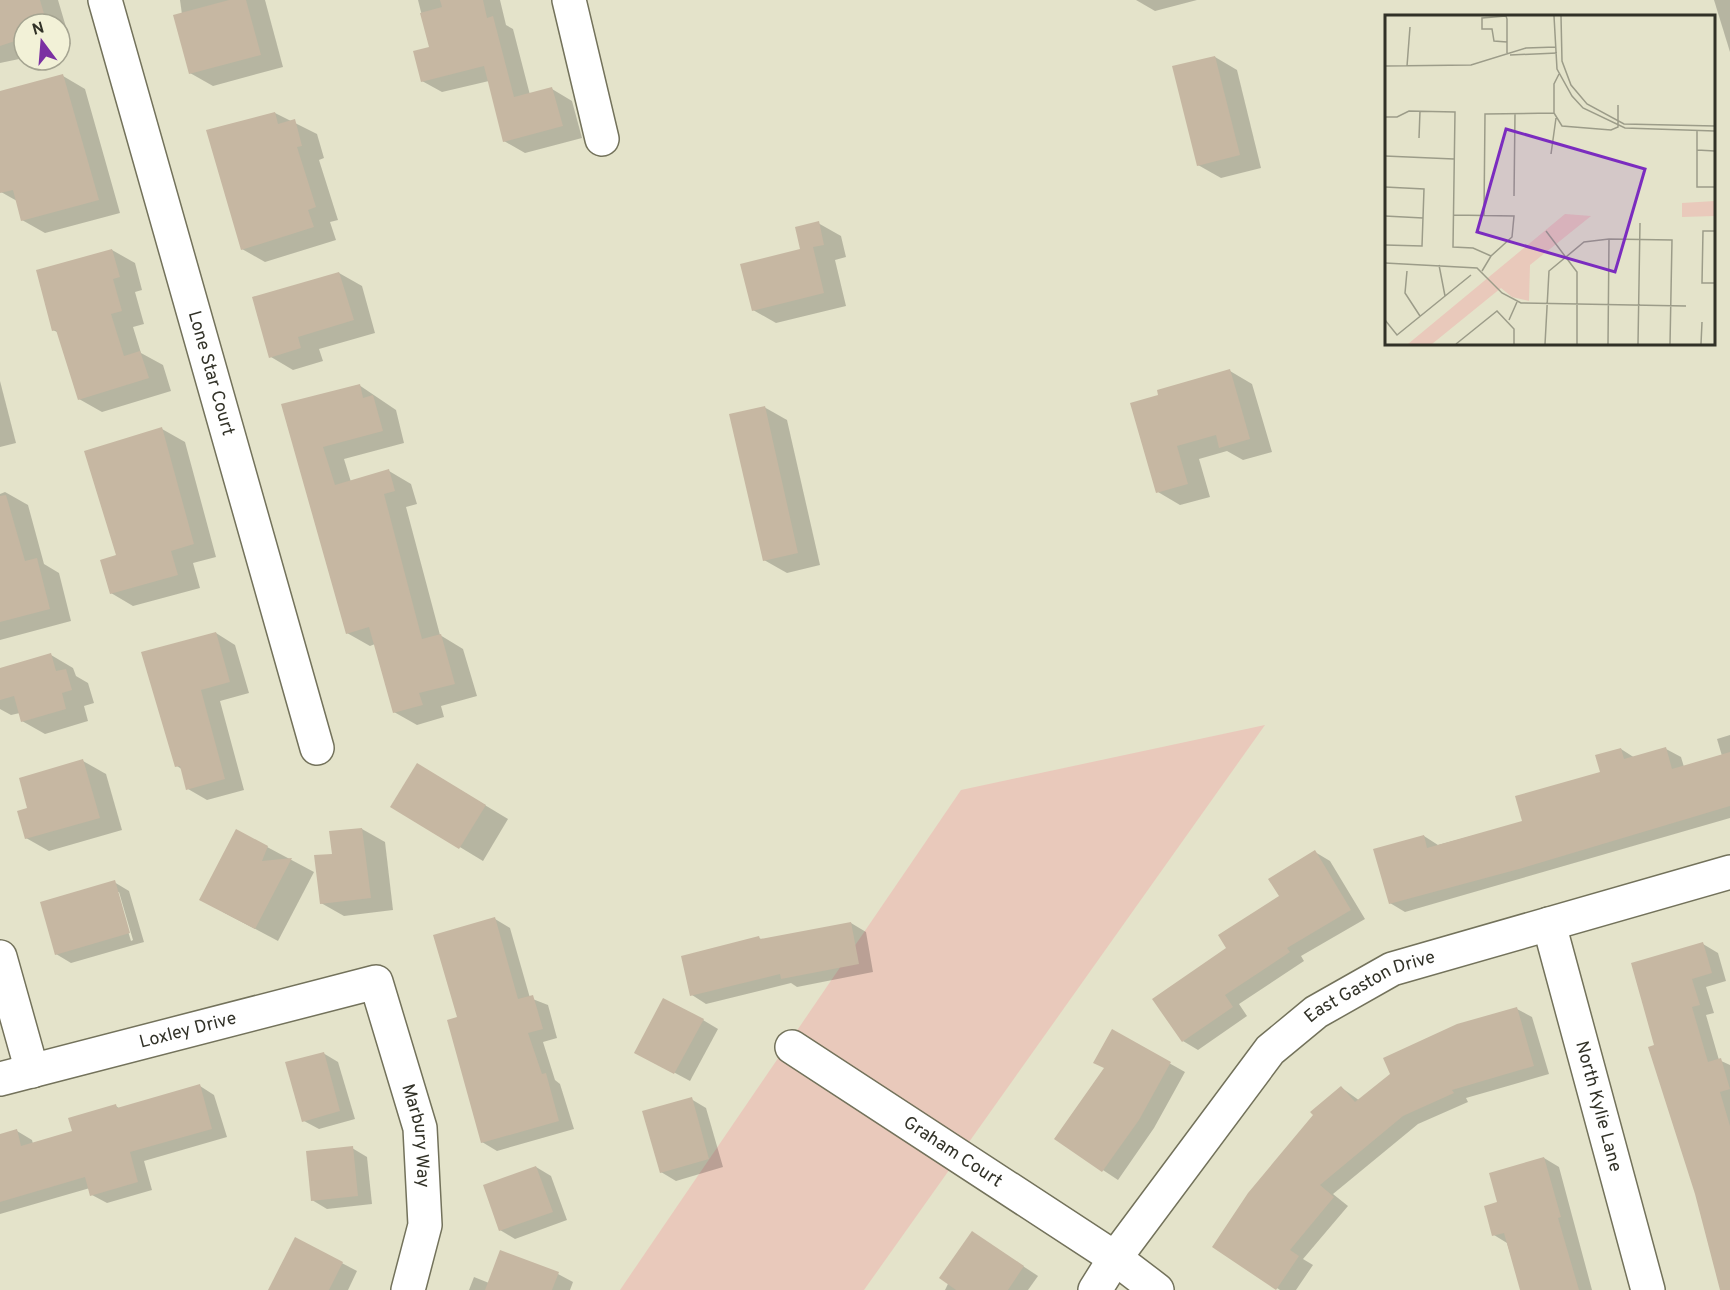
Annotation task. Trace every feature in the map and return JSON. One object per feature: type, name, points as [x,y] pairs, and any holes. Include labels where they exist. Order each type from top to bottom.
[{"type":"street","name":"Lone Star Court","points":[[105,0],[317,748]]},
{"type":"street","points":[[569,0],[602,139]]},
{"type":"street","name":"East Gaston Drive","points":[[1095,1290],[1115,1258],[1270,1050],[1316,1012],[1392,969],[1730,872]]},
{"type":"street","name":"North Kylie Lane","points":[[1549,924],[1648,1290]]},
{"type":"street","points":[[0,957],[32,1071]]},
{"type":"street","name":"Loxley Drive","points":[[0,1079],[376,982]]},
{"type":"street","name":"Marbury Way","points":[[376,982],[420,1128],[425,1225],[408,1290]]},
{"type":"street","name":"Graham Court","points":[[792,1047],[1115,1258],[1157,1290]]},
{"type":"shaded area","points":[[1265,725],[864,1290],[620,1290],[961,790]]},
{"type":"building","points":[[0,0],[40,0],[44,12],[12,12],[12,42],[0,46]]},
{"type":"building","points":[[229,0],[246,0],[261,55],[189,74],[173,15]]},
{"type":"building","points":[[440,0],[483,0],[487,18],[493,16],[514,97],[552,87],[563,126],[503,142],[484,66],[421,82],[413,51],[429,47],[420,13],[442,7]]},
{"type":"building","points":[[1215,56],[1240,155],[1197,166],[1172,66]]},
{"type":"building","points":[[63,74],[99,200],[21,221],[13,190],[0,193],[0,91]]},
{"type":"building","points":[[275,112],[278,124],[295,119],[302,146],[297,147],[316,207],[308,210],[314,227],[241,250],[206,130]]},
{"type":"building","points":[[819,221],[824,245],[813,247],[824,293],[752,311],[740,264],[800,249],[795,227]]},
{"type":"building","points":[[112,249],[120,277],[113,279],[122,311],[111,314],[124,356],[140,351],[149,378],[78,400],[56,330],[52,331],[36,270]]},
{"type":"building","points":[[339,272],[354,320],[298,337],[301,348],[269,358],[252,297]]},
{"type":"building","points":[[1230,369],[1250,439],[1219,448],[1216,435],[1177,446],[1188,484],[1156,493],[1130,403],[1158,395],[1157,390]]},
{"type":"building","points":[[360,384],[363,398],[373,395],[383,431],[323,447],[335,485],[389,469],[395,491],[384,494],[422,639],[441,634],[455,684],[419,693],[423,705],[393,713],[369,627],[346,634],[281,404]]},
{"type":"building","points":[[765,406],[798,553],[763,561],[729,414]]},
{"type":"building","points":[[162,427],[194,544],[171,551],[178,575],[110,594],[100,560],[116,555],[84,451]]},
{"type":"building","points":[[6,495],[25,561],[37,558],[50,609],[0,622],[0,496]]},
{"type":"building","points":[[216,632],[230,682],[201,690],[225,779],[186,790],[180,766],[175,767],[141,652]]},
{"type":"building","points":[[51,653],[56,671],[66,669],[72,690],[62,693],[66,709],[21,722],[14,696],[0,700],[0,668]]},
{"type":"building","points":[[1666,747],[1672,769],[1730,752],[1730,806],[1519,869],[1389,904],[1373,849],[1424,835],[1427,848],[1522,821],[1515,796],[1600,772],[1595,755],[1621,748],[1624,759]]},
{"type":"building","points":[[83,759],[100,818],[25,839],[17,811],[27,808],[19,778]]},
{"type":"building","points":[[417,763],[486,805],[459,849],[390,807]]},
{"type":"building","points":[[362,828],[371,898],[320,904],[314,855],[332,854],[329,831]]},
{"type":"building","points":[[236,829],[268,846],[262,861],[292,858],[255,929],[199,900]]},
{"type":"building","points":[[1315,850],[1351,910],[1287,948],[1290,952],[1225,995],[1233,1007],[1182,1042],[1152,999],[1226,948],[1218,935],[1279,896],[1268,879]]},
{"type":"building","points":[[115,880],[130,933],[55,955],[40,902]]},
{"type":"building","points":[[495,917],[518,999],[533,995],[543,1029],[528,1033],[542,1074],[546,1073],[559,1121],[481,1143],[447,1020],[457,1017],[433,935]]},
{"type":"building","points":[[851,922],[859,964],[781,979],[780,974],[690,996],[681,956],[759,936],[760,939]]},
{"type":"building","points":[[1703,942],[1712,973],[1692,979],[1700,1005],[1692,1007],[1708,1062],[1721,1058],[1730,1089],[1720,1092],[1730,1126],[1730,1290],[1720,1290],[1695,1194],[1648,1047],[1654,1045],[1631,963]]},
{"type":"building","points":[[663,998],[704,1019],[674,1074],[634,1053]]},
{"type":"building","points":[[1517,1007],[1534,1066],[1452,1090],[1454,1093],[1403,1116],[1320,1185],[1334,1197],[1290,1250],[1299,1256],[1276,1290],[1212,1247],[1248,1193],[1313,1115],[1310,1112],[1341,1086],[1355,1102],[1390,1074],[1383,1058],[1457,1024]]},
{"type":"building","points":[[1112,1029],[1171,1062],[1139,1120],[1102,1172],[1054,1139],[1104,1068],[1093,1063]]},
{"type":"building","points":[[324,1052],[340,1111],[302,1122],[285,1062]]},
{"type":"building","points":[[200,1084],[212,1129],[130,1152],[138,1182],[90,1196],[85,1177],[0,1202],[0,1134],[17,1129],[21,1146],[72,1131],[68,1118],[116,1104],[117,1108]]},
{"type":"building","points":[[692,1097],[709,1159],[660,1173],[642,1111]]},
{"type":"building","points":[[353,1146],[358,1196],[311,1201],[306,1151]]},
{"type":"building","points":[[1544,1157],[1561,1217],[1558,1218],[1579,1290],[1520,1290],[1504,1233],[1492,1236],[1484,1206],[1497,1202],[1489,1173]]},
{"type":"building","points":[[536,1166],[553,1212],[499,1231],[483,1185]]},
{"type":"building","points":[[972,1231],[1024,1266],[1008,1290],[956,1290],[939,1278]]},
{"type":"building","points":[[295,1237],[343,1262],[329,1290],[268,1290]]},
{"type":"building","points":[[500,1250],[559,1272],[552,1290],[485,1290]]}]
